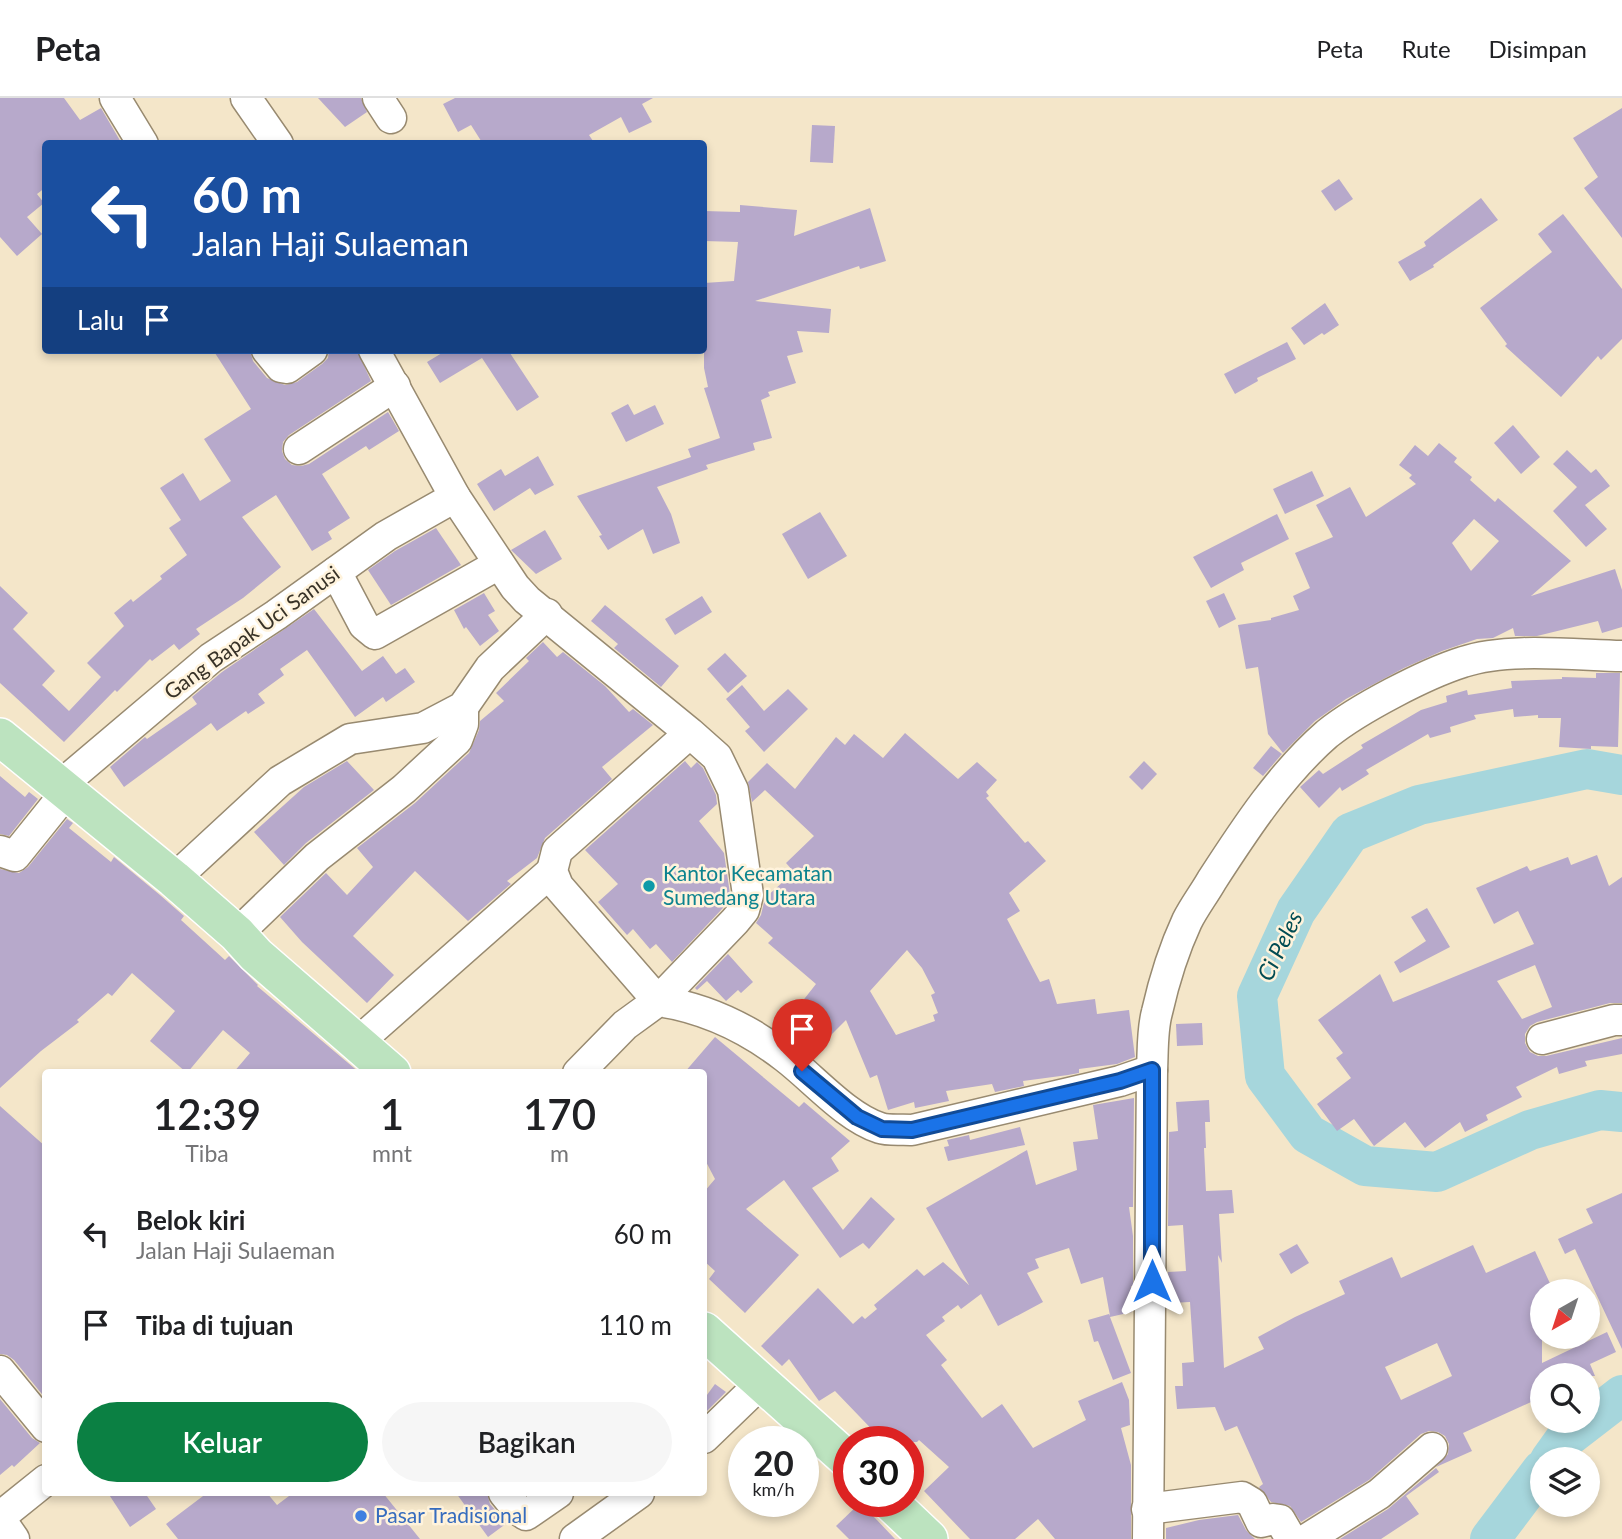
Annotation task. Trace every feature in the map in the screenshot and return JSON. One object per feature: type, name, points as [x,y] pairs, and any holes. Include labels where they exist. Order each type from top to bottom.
[{"type":"main road","points":[[0,737],[174,879],[237,934],[256,955],[387,1069]]},
{"type":"main road","points":[[707,1340],[833,1446]]},
{"type":"main road","points":[[906,1517],[929,1539]]},
{"type":"street","points":[[115,98],[141,140]]},
{"type":"street","points":[[246,98],[275,140]]},
{"type":"street","points":[[270,354],[281,367],[287,368],[306,354]]},
{"type":"street","points":[[376,354],[455,497],[499,565],[527,600],[691,733],[717,757],[733,790],[748,895],[744,910],[658,1001],[625,1025],[582,1069]]},
{"type":"street","points":[[299,449],[395,386]]},
{"type":"street","name":"Gang Bapak Uci Sanusi","points":[[0,851],[15,856],[60,800],[65,789],[211,658],[386,536],[455,497]]},
{"type":"street","points":[[335,572],[364,625],[375,634],[499,565]]},
{"type":"street","points":[[174,879],[280,781],[351,739],[423,728],[463,707],[490,668],[547,614]]},
{"type":"street","points":[[1148,1539],[1152,1070],[1156,1014],[1170,964],[1188,920],[1223,863],[1266,802],[1327,734],[1351,717],[1464,661],[1502,654],[1622,656]]},
{"type":"street","points":[[237,934],[317,857],[404,789],[457,740],[463,724],[463,707]]},
{"type":"street","points":[[357,1043],[552,871],[557,851],[691,733]]},
{"type":"street","points":[[552,871],[558,886],[658,1001],[690,1006],[746,1030],[784,1056],[857,1117],[882,1129],[912,1130],[1120,1081],[1152,1070]]},
{"type":"street","points":[[1542,1039],[1622,1020]]},
{"type":"street","points":[[0,1371],[42,1422]]},
{"type":"street","points":[[707,1435],[761,1383]]},
{"type":"street","points":[[1307,1539],[1378,1494],[1432,1448]]},
{"type":"street","points":[[14,1539],[0,1518],[42,1483]]},
{"type":"street","points":[[506,1496],[526,1515],[554,1496]]},
{"type":"street","points":[[575,1539],[635,1496]]},
{"type":"street","points":[[1147,1509],[1242,1497],[1252,1503],[1261,1522],[1280,1520],[1291,1539]]},
{"type":"building","points":[[0,98],[64,98],[80,120],[101,108],[120,140],[42,140],[42,190],[37,194],[42,205],[27,217],[42,234],[17,256],[0,237]]},
{"type":"building","points":[[318,98],[361,98],[367,112],[345,127]]},
{"type":"building","points":[[455,98],[653,98],[642,104],[652,122],[629,133],[621,117],[589,135],[592,140],[480,140],[471,125],[458,132],[443,104]]},
{"type":"building","points":[[1622,108],[1622,238],[1584,188],[1598,177],[1573,138]]},
{"type":"building","points":[[812,125],[835,126],[833,163],[810,162]]},
{"type":"building","points":[[1339,179],[1353,199],[1335,211],[1321,191]]},
{"type":"building","points":[[1481,198],[1498,220],[1433,265],[1434,267],[1410,281],[1398,262],[1426,246],[1424,242]]},
{"type":"building","points":[[740,205],[797,210],[794,236],[870,208],[886,261],[860,269],[859,266],[755,301],[831,309],[829,333],[797,331],[803,352],[787,356],[796,383],[768,392],[770,396],[761,400],[772,438],[753,443],[755,450],[706,465],[708,469],[657,487],[671,514],[680,543],[653,554],[643,529],[608,550],[599,536],[602,535],[577,496],[691,457],[688,449],[720,438],[704,388],[708,387],[704,368],[704,354],[707,354],[707,283],[734,281],[738,242],[707,241],[707,211],[740,212]]},
{"type":"building","points":[[1563,214],[1622,289],[1622,339],[1601,360],[1598,356],[1561,397],[1505,346],[1507,344],[1480,308],[1552,252],[1538,234]]},
{"type":"building","points":[[1325,303],[1339,325],[1304,345],[1291,328]]},
{"type":"building","points":[[1287,342],[1296,359],[1257,378],[1258,381],[1235,394],[1224,374]]},
{"type":"building","points":[[216,354],[251,354],[253,361],[267,378],[285,385],[297,382],[322,364],[328,354],[359,354],[371,381],[289,435],[283,442],[285,459],[292,465],[309,464],[388,412],[399,431],[369,450],[366,446],[322,474],[350,518],[328,532],[332,539],[312,551],[276,495],[242,517],[281,567],[243,598],[196,629],[200,634],[179,650],[174,644],[152,661],[150,659],[64,742],[0,683],[0,586],[28,613],[13,629],[55,671],[42,685],[69,711],[101,677],[87,663],[124,626],[114,613],[162,579],[160,576],[187,555],[169,528],[181,520],[160,488],[183,473],[200,501],[231,481],[204,439],[251,409]]},
{"type":"building","points":[[440,354],[511,354],[539,397],[517,411],[482,358],[440,383],[427,362]]},
{"type":"building","points":[[628,404],[634,415],[655,405],[664,424],[626,442],[611,413]]},
{"type":"building","points":[[1513,425],[1540,457],[1521,474],[1494,443]]},
{"type":"building","points":[[1439,443],[1457,458],[1454,462],[1472,477],[1470,480],[1495,502],[1498,498],[1571,561],[1531,596],[1615,569],[1622,590],[1622,627],[1602,633],[1598,621],[1537,636],[1515,636],[1513,628],[1493,638],[1477,639],[1442,651],[1346,699],[1315,721],[1283,753],[1268,734],[1258,667],[1246,669],[1238,625],[1271,620],[1299,610],[1293,596],[1310,588],[1295,553],[1333,537],[1316,505],[1350,487],[1366,517],[1416,484],[1409,478],[1412,475],[1399,465],[1415,445],[1428,456]],"holes":[[[1474,519],[1499,541],[1471,571],[1452,543]]]},
{"type":"building","points":[[1567,450],[1591,473],[1596,469],[1610,486],[1585,505],[1607,529],[1586,547],[1553,511],[1577,487],[1553,464]]},
{"type":"building","points":[[538,456],[554,485],[535,495],[530,488],[494,511],[477,484],[501,469],[505,476]]},
{"type":"building","points":[[1312,471],[1324,496],[1285,514],[1273,489]]},
{"type":"building","points":[[820,512],[847,556],[808,579],[782,534]]},
{"type":"building","points":[[1277,514],[1289,539],[1241,563],[1244,570],[1211,588],[1193,557]]},
{"type":"building","points":[[436,528],[461,565],[391,605],[368,570]]},
{"type":"building","points":[[545,530],[562,559],[536,574],[511,550]]},
{"type":"building","points":[[484,593],[495,611],[488,615],[499,631],[480,646],[466,627],[464,629],[454,610]]},
{"type":"building","points":[[1224,593],[1236,619],[1219,628],[1206,601]]},
{"type":"building","points":[[702,596],[712,612],[675,635],[665,619]]},
{"type":"building","points":[[605,605],[679,666],[661,687],[614,648],[618,644],[591,621]]},
{"type":"building","points":[[314,609],[362,671],[383,656],[396,674],[405,668],[415,682],[386,702],[383,697],[355,717],[307,650],[280,669],[284,675],[258,694],[265,703],[248,714],[246,711],[217,731],[211,723],[124,787],[110,767],[145,737],[147,739],[197,704],[192,697],[222,672]]},
{"type":"building","points":[[543,642],[557,657],[563,652],[605,686],[629,712],[633,709],[653,725],[602,767],[612,779],[545,838],[537,858],[507,881],[511,884],[468,921],[415,871],[353,936],[394,975],[367,1003],[302,942],[280,917],[326,873],[347,895],[373,867],[357,848],[415,803],[469,753],[480,721],[504,701],[496,693],[529,661],[526,658]]},
{"type":"building","points":[[725,653],[747,676],[728,693],[707,669]]},
{"type":"building","points":[[1596,673],[1620,673],[1618,747],[1559,747],[1561,718],[1538,718],[1538,715],[1514,717],[1513,709],[1474,715],[1476,719],[1450,727],[1451,732],[1430,738],[1428,734],[1366,770],[1369,774],[1342,791],[1340,787],[1319,808],[1300,787],[1319,770],[1323,774],[1363,748],[1361,745],[1421,710],[1447,702],[1446,696],[1467,690],[1468,695],[1512,688],[1511,681],[1562,677],[1596,678]]},
{"type":"building","points":[[742,685],[764,711],[788,689],[808,709],[764,752],[745,731],[750,727],[726,699]]},
{"type":"building","points":[[905,733],[958,779],[977,762],[997,780],[986,792],[989,796],[986,798],[1025,843],[1028,841],[1046,861],[1009,893],[1020,911],[1007,919],[1040,982],[1049,979],[1057,1004],[1095,999],[1097,1014],[1129,1010],[1135,1057],[1117,1064],[1079,1069],[1079,1073],[1023,1081],[1024,1086],[995,1092],[992,1084],[946,1091],[949,1101],[915,1108],[914,1102],[888,1110],[877,1075],[870,1078],[846,1020],[828,1038],[811,1023],[799,1038],[783,1026],[816,984],[768,943],[773,938],[756,923],[765,898],[794,872],[786,863],[814,836],[765,790],[752,802],[748,782],[767,763],[795,789],[836,737],[845,745],[854,734],[883,758]],"holes":[[[907,950],[922,968],[935,993],[931,995],[938,1013],[933,1015],[935,1021],[896,1035],[870,991]]]},
{"type":"building","points":[[1271,746],[1282,754],[1263,776],[1253,768]]},
{"type":"building","points":[[347,761],[374,790],[306,843],[284,865],[254,832],[304,787]]},
{"type":"building","points":[[685,761],[691,768],[697,762],[703,768],[716,795],[717,804],[699,821],[724,853],[730,894],[728,902],[672,962],[656,944],[650,949],[633,929],[627,935],[598,902],[618,884],[585,850]]},
{"type":"building","points":[[1144,761],[1157,774],[1142,790],[1129,777]]},
{"type":"building","points":[[0,776],[25,797],[29,792],[38,799],[9,836],[0,834]]},
{"type":"building","points":[[67,819],[73,823],[69,828],[111,862],[114,857],[160,895],[184,916],[181,920],[225,960],[229,956],[257,986],[355,1069],[236,1069],[250,1053],[223,1030],[190,1069],[182,1069],[150,1041],[175,1011],[132,973],[112,996],[108,993],[77,1020],[79,1022],[41,1051],[0,1088],[0,869],[19,873],[28,867]]},
{"type":"building","points":[[1597,855],[1609,886],[1622,877],[1622,1003],[1610,1003],[1537,1022],[1530,1026],[1525,1034],[1525,1043],[1530,1052],[1546,1056],[1622,1038],[1622,1054],[1585,1061],[1587,1066],[1559,1074],[1557,1067],[1516,1087],[1522,1097],[1486,1115],[1488,1120],[1465,1132],[1460,1122],[1425,1148],[1405,1122],[1374,1146],[1354,1119],[1337,1131],[1317,1104],[1351,1078],[1336,1058],[1343,1053],[1318,1020],[1380,974],[1393,1002],[1534,944],[1518,911],[1494,924],[1476,888],[1527,866],[1530,871],[1568,857],[1571,865]],"holes":[[[1535,965],[1552,1007],[1522,1019],[1497,981]]]},
{"type":"building","points":[[1427,908],[1450,947],[1400,973],[1394,962],[1426,941],[1411,917]]},
{"type":"building","points":[[728,954],[753,982],[726,1001],[707,981],[697,990],[695,988]]},
{"type":"building","points":[[1202,1023],[1203,1045],[1177,1046],[1176,1024]]},
{"type":"building","points":[[715,1037],[799,1107],[804,1102],[850,1141],[831,1158],[839,1171],[812,1188],[843,1230],[871,1197],[895,1219],[869,1249],[863,1243],[840,1258],[784,1180],[746,1209],[799,1255],[745,1313],[709,1279],[715,1271],[707,1264],[707,1188],[715,1179],[707,1164],[707,1069],[687,1069]]},
{"type":"building","points":[[1134,1098],[1133,1207],[1129,1207],[1133,1236],[1132,1312],[1110,1317],[1131,1373],[1113,1380],[1098,1341],[1094,1342],[1088,1320],[1109,1314],[1110,1316],[1103,1277],[1081,1284],[1069,1248],[1035,1259],[1039,1268],[1027,1273],[1043,1302],[998,1326],[981,1294],[961,1309],[958,1305],[942,1317],[945,1321],[926,1335],[947,1360],[941,1365],[982,1418],[1002,1404],[1033,1448],[1086,1420],[1078,1401],[1122,1382],[1129,1400],[1130,1425],[1121,1428],[1131,1465],[1131,1539],[1055,1539],[1038,1519],[1015,1539],[970,1539],[924,1491],[949,1467],[924,1444],[924,1426],[869,1426],[835,1391],[819,1401],[789,1359],[782,1366],[761,1346],[818,1288],[853,1324],[862,1316],[865,1319],[877,1309],[874,1305],[917,1269],[924,1276],[943,1262],[969,1285],[926,1208],[1027,1150],[1036,1185],[1077,1170],[1073,1142],[1098,1139],[1093,1105]]},
{"type":"building","points":[[1209,1100],[1210,1122],[1205,1122],[1204,1148],[1206,1191],[1232,1190],[1234,1213],[1219,1214],[1222,1263],[1218,1255],[1224,1368],[1264,1349],[1258,1337],[1345,1294],[1339,1281],[1392,1257],[1401,1278],[1473,1245],[1486,1273],[1535,1251],[1548,1279],[1530,1279],[1530,1349],[1542,1349],[1542,1363],[1530,1363],[1530,1402],[1463,1433],[1472,1451],[1436,1467],[1448,1454],[1449,1444],[1445,1436],[1438,1432],[1421,1434],[1369,1480],[1301,1522],[1290,1506],[1271,1502],[1259,1487],[1263,1484],[1237,1426],[1225,1431],[1215,1407],[1177,1409],[1175,1386],[1183,1386],[1182,1363],[1194,1362],[1190,1302],[1170,1303],[1168,1272],[1186,1271],[1183,1225],[1168,1226],[1169,1132],[1178,1131],[1176,1102]],"holes":[[[1437,1343],[1452,1376],[1401,1400],[1385,1367]]]},
{"type":"building","points":[[0,1106],[42,1143],[42,1394],[14,1360],[0,1354]]},
{"type":"building","points":[[1020,1127],[1025,1145],[948,1161],[944,1147],[949,1146],[947,1140],[969,1135],[970,1140]]},
{"type":"building","points":[[1622,1193],[1622,1349],[1600,1302],[1600,1279],[1589,1279],[1575,1249],[1565,1254],[1558,1239],[1593,1223],[1586,1209]]},
{"type":"building","points":[[1297,1244],[1309,1263],[1291,1274],[1279,1254]]},
{"type":"building","points":[[1607,1332],[1616,1352],[1592,1363],[1542,1363],[1571,1349],[1600,1349],[1600,1335]]},
{"type":"building","points":[[715,1384],[726,1392],[707,1411],[707,1395]]},
{"type":"building","points":[[0,1399],[32,1438],[40,1443],[14,1467],[12,1465],[0,1475]]},
{"type":"building","points":[[1436,1468],[1439,1472],[1406,1496],[1419,1514],[1381,1539],[1340,1539],[1388,1509]]},
{"type":"building","points":[[110,1496],[147,1496],[156,1509],[130,1527]]},
{"type":"building","points":[[203,1496],[270,1496],[277,1505],[289,1496],[385,1496],[420,1539],[178,1539],[166,1524]]},
{"type":"building","points":[[458,1496],[488,1496],[490,1504],[507,1523],[488,1537]]},
{"type":"building","points":[[1238,1515],[1246,1530],[1255,1539],[1166,1539],[1166,1528]]},
{"type":"building","points":[[845,1517],[874,1517],[895,1539],[849,1539],[836,1526]]},
{"type":"waterway","name":"Ci Peles","points":[[1622,775],[1587,769],[1419,805],[1350,833],[1296,911],[1257,996],[1265,1076],[1308,1134],[1365,1166],[1437,1172],[1530,1130],[1600,1110],[1622,1112]]},
{"type":"waterway","name":"Ci Peles","points":[[1559,1447],[1565,1439],[1622,1395]]},
{"type":"waterway","name":"Ci Peles","points":[[1490,1539],[1530,1486]]},
{"type":"place","name":"Kantor Kecamatan Sumedang Utara","points":[[649,886]]},
{"type":"place","name":"Pasar Tradisional","points":[[361,1516]]},
{"type":"route","points":[[802,1071],[857,1117],[882,1129],[912,1130],[1120,1081],[1152,1070],[1152,1281]]}]
